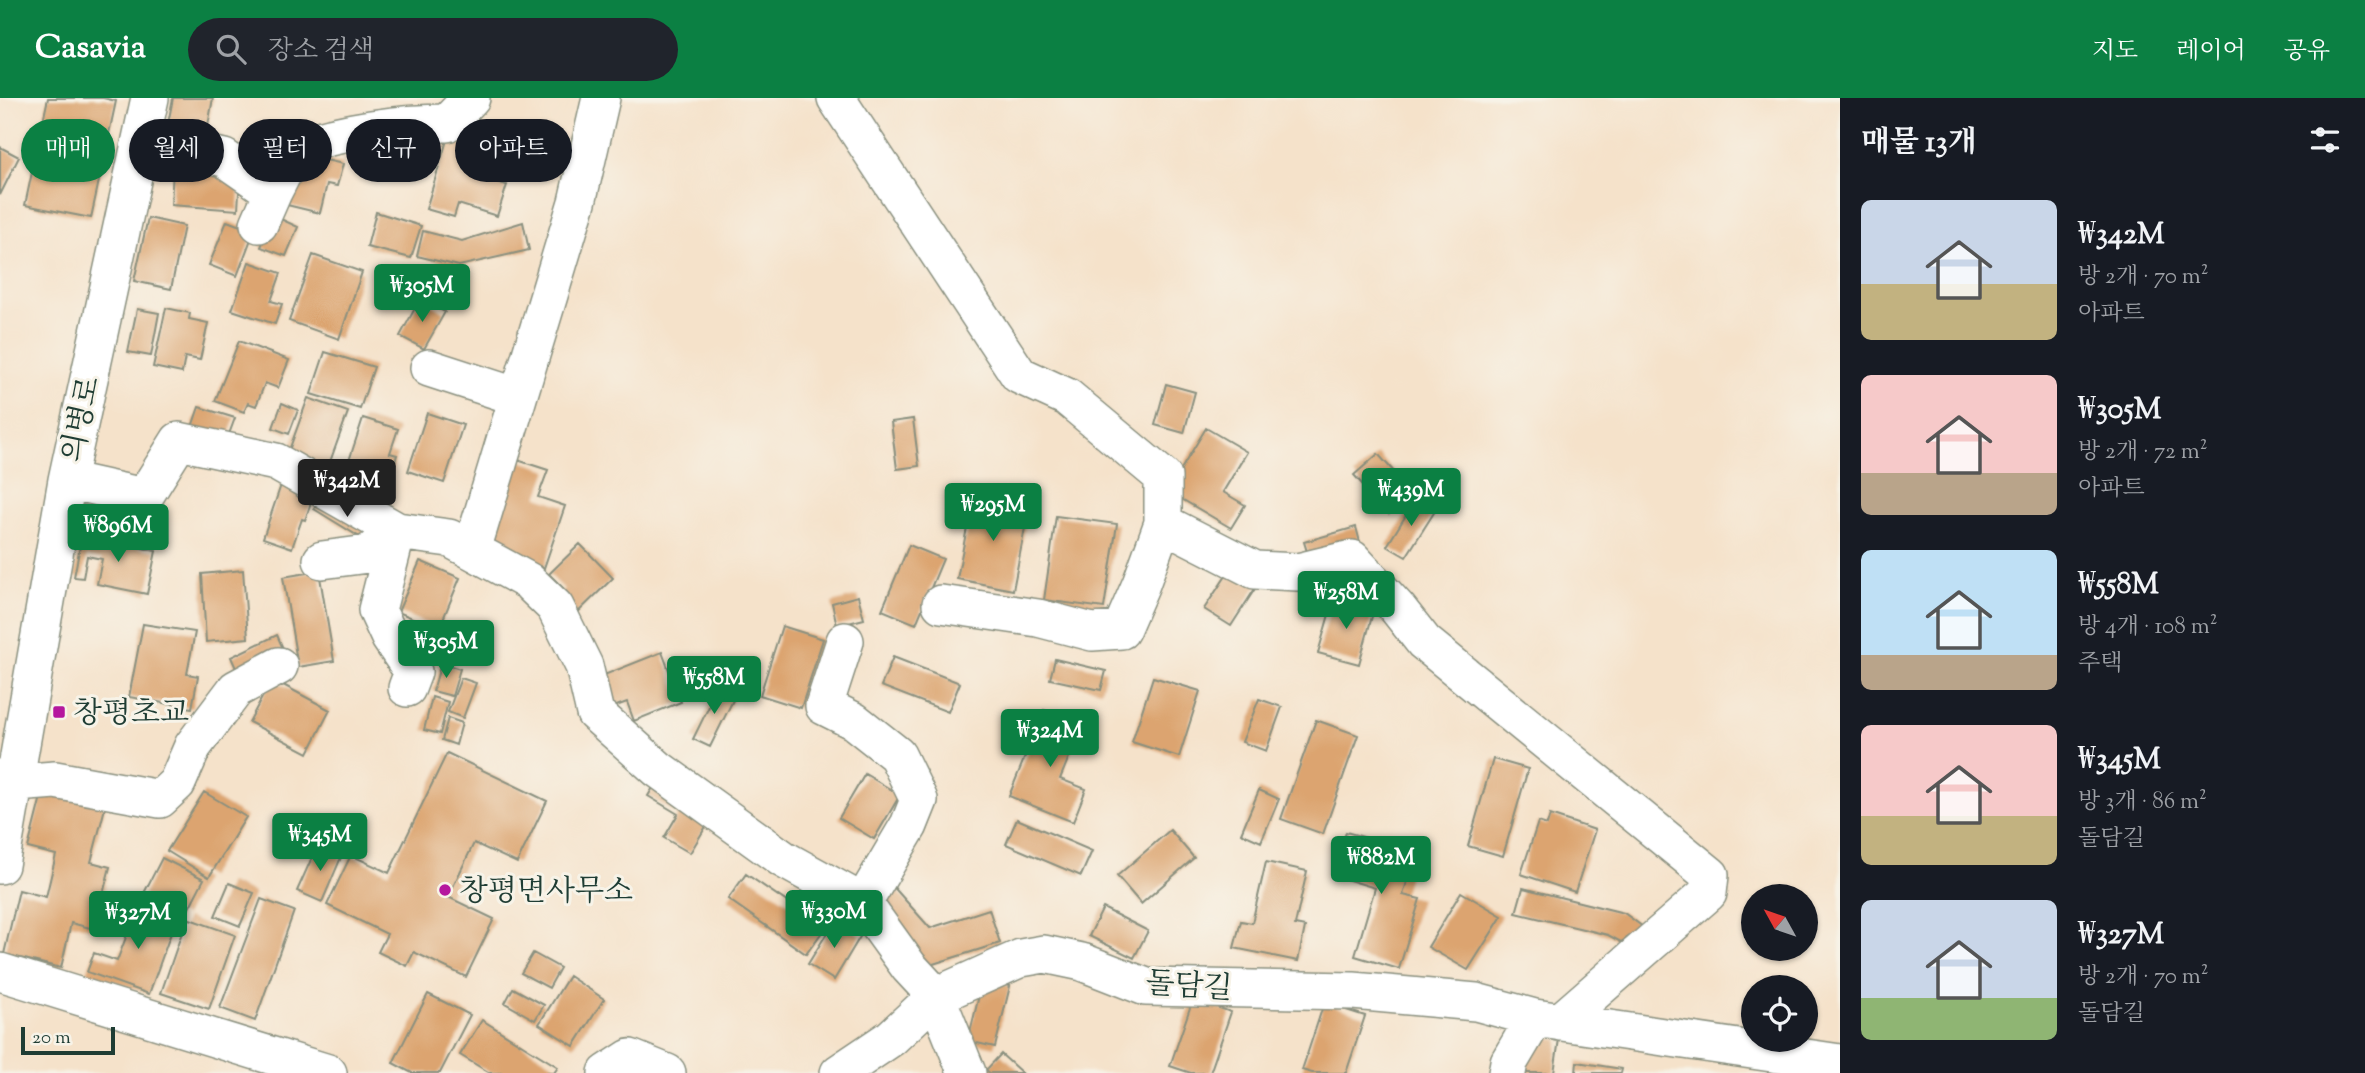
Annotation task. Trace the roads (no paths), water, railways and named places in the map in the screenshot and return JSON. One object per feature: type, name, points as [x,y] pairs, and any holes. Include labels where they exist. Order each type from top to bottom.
[{"type":"street","name":"의병로","points":[[146,119],[150,98]]},
{"type":"street","points":[[224,158],[266,208],[296,147],[319,139],[381,129],[423,123],[447,123],[471,98]]},
{"type":"street","points":[[472,550],[577,202],[601,98]]},
{"type":"street","points":[[836,98],[1019,375],[1067,397],[1163,477],[1163,523],[1121,629],[1092,632],[1038,618],[940,604]]},
{"type":"street","name":"의병로","points":[[0,866],[8,780],[67,480],[133,182]]},
{"type":"street","points":[[429,368],[518,397]]},
{"type":"street","points":[[67,480],[144,497],[179,441],[276,462],[397,531],[449,538],[528,581],[555,607],[584,666],[595,713],[658,769],[783,859],[863,903],[909,967],[936,996],[967,1073]]},
{"type":"street","points":[[1163,523],[1255,570],[1298,572],[1352,559],[1398,608],[1424,642],[1710,874],[1707,893],[1548,1020],[1509,1062],[1507,1073]]},
{"type":"street","points":[[322,560],[368,554],[397,531]]},
{"type":"street","points":[[397,531],[377,610],[390,638],[413,672],[407,688]]},
{"type":"street","points":[[845,641],[824,706],[854,721],[897,755],[919,800],[909,825],[863,903]]},
{"type":"street","points":[[8,780],[55,780],[160,799],[177,783],[193,746],[236,689],[279,666]]},
{"type":"street","name":"돌담길","points":[[839,1073],[891,1038],[936,996],[1021,958],[1044,954],[1082,962],[1146,987],[1366,992],[1476,1002],[1548,1020],[1840,1063]]},
{"type":"street","points":[[0,972],[328,1073]]},
{"type":"street","points":[[607,1073],[631,1058],[667,1073]]},
{"type":"place","name":"창평초교","points":[[59,712]]},
{"type":"place","name":"창평면사무소","points":[[445,890]]}]
